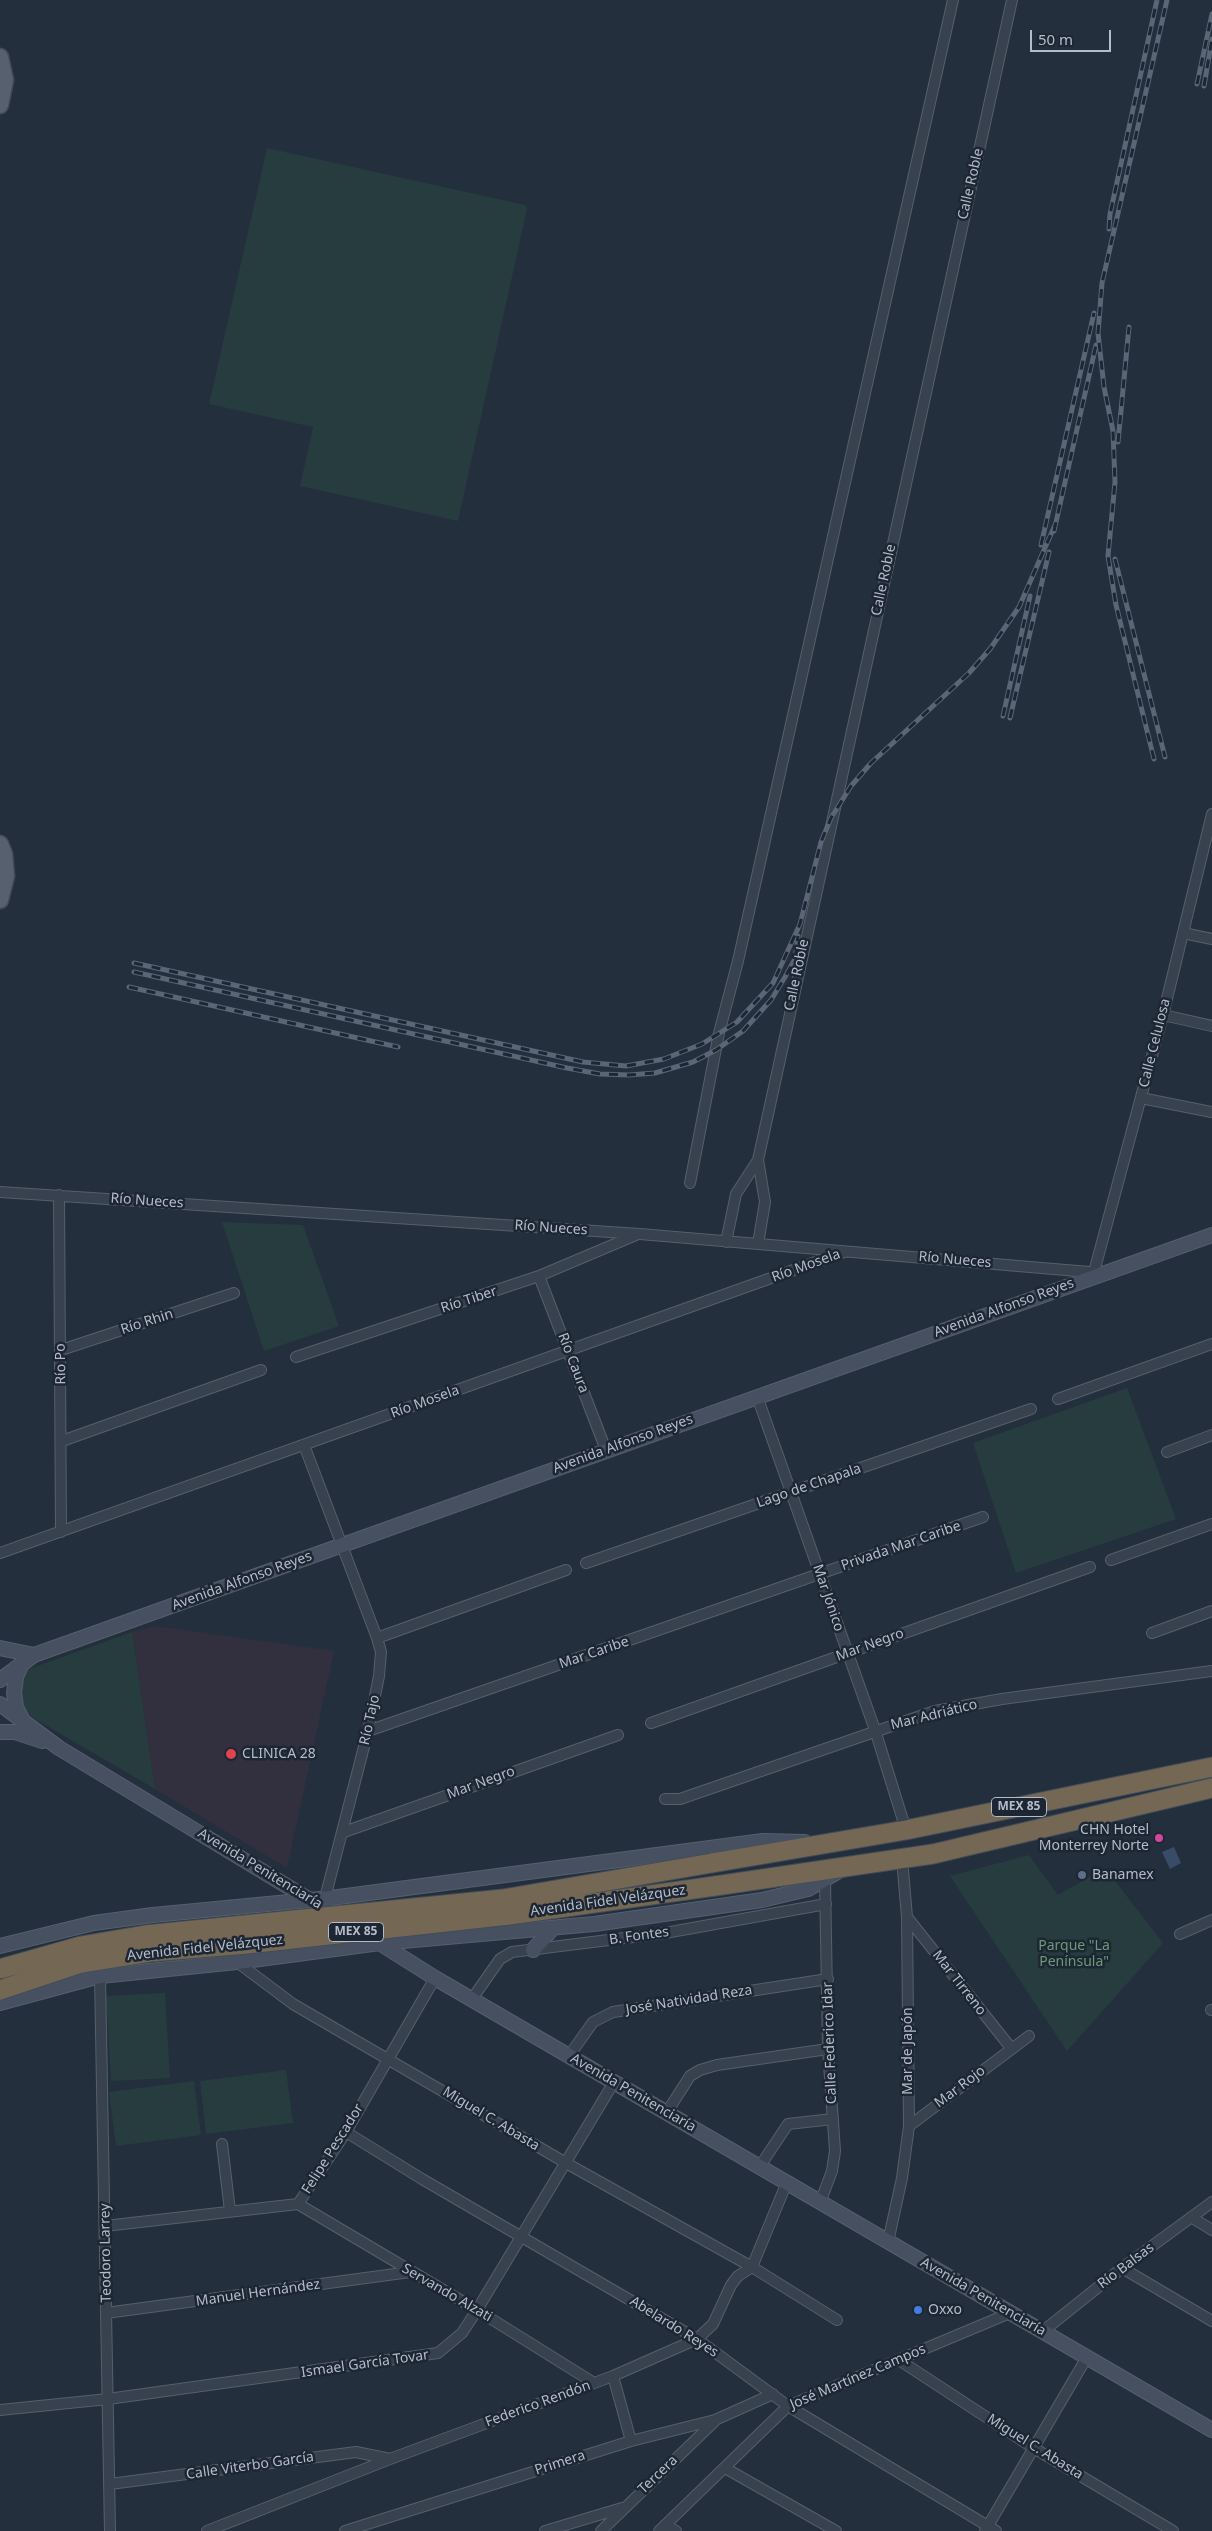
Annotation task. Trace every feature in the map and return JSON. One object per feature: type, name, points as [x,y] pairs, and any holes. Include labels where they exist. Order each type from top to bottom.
[{"type":"highway","name":"Avenida Fidel Velázquez","points":[[0,1969],[44,1955],[145,1935],[503,1899],[906,1830],[1212,1767]]},
{"type":"highway","name":"Avenida Fidel Velázquez","points":[[0,1990],[81,1963],[150,1952],[247,1944],[509,1915],[902,1859],[972,1846],[1212,1788]]},
{"type":"main road","points":[[0,57],[5,80],[0,105]]},
{"type":"main road","points":[[0,844],[4,854],[6,876],[0,900]]},
{"type":"street","points":[[690,1183],[719,1034],[738,961],[953,0]]},
{"type":"street","name":"Calle Roble","points":[[726,1242],[736,1194],[758,1160],[1012,0]]},
{"type":"street","name":"Calle Celulosa","points":[[1098,1272],[1183,933],[1208,848],[1212,814]]},
{"type":"street","points":[[1183,933],[1212,939]]},
{"type":"street","points":[[1163,1015],[1212,1026]]},
{"type":"street","points":[[1141,1098],[1212,1112]]},
{"type":"street","name":"Calle Roble","points":[[758,1160],[765,1202],[758,1244]]},
{"type":"street","name":"Río Nueces","points":[[0,1192],[640,1234],[1098,1272]]},
{"type":"street","name":"Río Po","points":[[59,1196],[62,1441],[61,1532]]},
{"type":"street","name":"Río Tiber","points":[[296,1357],[539,1276],[640,1234]]},
{"type":"street","name":"Avenida Alfonso Reyes","points":[[0,1680],[34,1655],[1098,1272],[1212,1235]]},
{"type":"street","name":"Río Mosela","points":[[0,1553],[849,1251]]},
{"type":"street","name":"Río Caura","points":[[539,1276],[606,1450]]},
{"type":"street","name":"Río Rhin","points":[[61,1350],[234,1293]]},
{"type":"street","points":[[1058,1399],[1212,1344]]},
{"type":"street","points":[[62,1441],[261,1370]]},
{"type":"street","name":"Mar Jónico","points":[[757,1396],[875,1730],[906,1830]]},
{"type":"street","name":"Lago de Chapala","points":[[586,1563],[1031,1409]]},
{"type":"street","points":[[1167,1452],[1212,1435]]},
{"type":"street","name":"Río Tajo","points":[[304,1445],[378,1638],[381,1664],[368,1731],[344,1832],[325,1898]]},
{"type":"street","name":"Privada Mar Caribe","points":[[820,1574],[983,1517]]},
{"type":"street","points":[[1111,1560],[1212,1524]]},
{"type":"street","name":"Mar Negro","points":[[650,1723],[1090,1567]]},
{"type":"street","points":[[378,1638],[566,1570]]},
{"type":"street","name":"Mar Caribe","points":[[368,1731],[820,1574]]},
{"type":"street","points":[[1152,1633],[1212,1611]]},
{"type":"street","points":[[0,1648],[34,1655]]},
{"type":"street","points":[[22,1663],[16,1677],[14,1693],[16,1707],[23,1721]]},
{"type":"street","name":"Mar Adriático","points":[[666,1798],[680,1799],[875,1730],[935,1712],[970,1704],[1212,1671]]},
{"type":"street","name":"Avenida Penitenciaría","points":[[0,1704],[59,1748],[309,1899],[435,1978],[1212,2430]]},
{"type":"street","name":"Avenida Penitenciaría","points":[[0,1732],[20,1734],[59,1748]]},
{"type":"street","name":"Mar Negro","points":[[344,1832],[618,1735]]},
{"type":"street","points":[[0,1946],[119,1919],[325,1898],[764,1841],[796,1841],[826,1844]]},
{"type":"street","name":"Mar de Japón","points":[[888,2242],[902,2178],[909,2126],[907,1918],[902,1859]]},
{"type":"street","points":[[0,2003],[100,1976],[237,1962],[380,1943],[415,1942],[553,1928],[762,1900],[808,1889],[845,1868]]},
{"type":"street","name":"Calle Federico Idar","points":[[820,2203],[834,2162],[828,2049],[825,1881]]},
{"type":"street","points":[[392,1889],[385,1903],[386,1918],[394,1932],[407,1940],[415,1942]]},
{"type":"street","points":[[291,1900],[302,1907],[312,1920],[314,1937],[308,1952]]},
{"type":"street","name":"B. Fontes","points":[[472,1999],[503,1957],[512,1952],[665,1933],[826,1904]]},
{"type":"street","name":"Mar Tirreno","points":[[907,1918],[1011,2048]]},
{"type":"street","points":[[1180,1934],[1212,1920]]},
{"type":"street","points":[[533,1950],[553,1928]]},
{"type":"street","points":[[64,1985],[53,1977],[47,1957],[54,1937],[66,1930]]},
{"type":"street","name":"Miguel C. Abasta","points":[[237,1962],[293,2004],[389,2058],[566,2163],[752,2266],[836,2320]]},
{"type":"street","name":"Teodoro Larrey","points":[[100,1976],[110,2531]]},
{"type":"street","name":"Felipe Pescador","points":[[105,2226],[298,2204],[346,2132],[435,1978]]},
{"type":"street","name":"José Natividad Reza","points":[[569,2056],[593,2022],[613,2012],[828,1980]]},
{"type":"street","name":"Mar Rojo","points":[[909,2126],[1029,2036]]},
{"type":"street","points":[[667,2112],[690,2076],[700,2070],[717,2065],[828,2049]]},
{"type":"street","name":"Ismael García Tovar","points":[[0,2410],[108,2399],[438,2353],[462,2333],[477,2310],[614,2082]]},
{"type":"street","points":[[760,2166],[788,2124],[833,2118]]},
{"type":"street","name":"Abelardo Reyes","points":[[346,2132],[520,2237],[697,2339],[788,2406],[989,2529]]},
{"type":"street","points":[[222,2144],[230,2211]]},
{"type":"street","name":"Federico Rendón","points":[[207,2531],[390,2459],[613,2376],[697,2339],[713,2324],[731,2285],[738,2276],[752,2266],[787,2182]]},
{"type":"street","name":"Río Balsas","points":[[1042,2332],[1122,2268],[1212,2202]]},
{"type":"street","name":"Servando Alzati","points":[[298,2204],[477,2310],[594,2383]]},
{"type":"street","points":[[1191,2218],[1212,2230]]},
{"type":"street","points":[[1122,2268],[1212,2321]]},
{"type":"street","name":"Manuel Hernández","points":[[106,2313],[410,2272]]},
{"type":"street","name":"José Martínez Campos","points":[[662,2528],[788,2406],[1010,2312]]},
{"type":"street","points":[[989,2529],[1032,2447],[1087,2357]]},
{"type":"street","name":"Miguel C. Abasta","points":[[899,2360],[1032,2447],[1173,2531]]},
{"type":"street","points":[[613,2376],[631,2441]]},
{"type":"street","name":"Primera","points":[[345,2531],[631,2441],[715,2420],[773,2394]]},
{"type":"street","name":"Tercera","points":[[602,2531],[715,2420]]},
{"type":"street","name":"Calle Viterbo García","points":[[110,2484],[356,2452],[390,2459]]},
{"type":"street","points":[[725,2468],[836,2531]]},
{"type":"street","points":[[545,2531],[624,2508]]},
{"type":"street","points":[[662,2528],[676,2531]]},
{"type":"shaded area","name":"CLINICA 28","points":[[154,1626],[334,1651],[287,1868],[155,1789],[132,1632]]},
{"type":"green space","points":[[267,148],[525,205],[527,209],[458,521],[300,486],[313,427],[209,404]]},
{"type":"green space","points":[[222,1222],[303,1225],[339,1326],[264,1351]]},
{"type":"green space","points":[[1127,1388],[1176,1519],[1016,1573],[973,1443]]},
{"type":"green space","points":[[132,1632],[155,1789],[30,1716],[23,1708],[19,1681],[26,1670]]},
{"type":"green space","name":"Parque \"La Península\"","points":[[1029,1855],[1058,1895],[1105,1868],[1163,1943],[1067,2051],[950,1876]]},
{"type":"green space","points":[[165,1993],[170,2078],[111,2081],[106,1996]]},
{"type":"green space","points":[[286,2070],[293,2123],[206,2134],[200,2081]]},
{"type":"green space","points":[[194,2081],[201,2135],[116,2146],[109,2092]]},
{"type":"water","points":[[1174,1847],[1181,1863],[1170,1869],[1162,1852]]},
{"type":"railway","points":[[1109,229],[1110,214],[1157,0]]},
{"type":"railway","points":[[1154,759],[1116,605],[1108,556],[1115,482],[1113,431],[1104,387],[1098,333],[1102,283],[1167,0]]},
{"type":"railway","points":[[1197,84],[1212,14]]},
{"type":"railway","points":[[1204,86],[1212,39]]},
{"type":"railway","points":[[1041,545],[1094,313]]},
{"type":"railway","points":[[1118,442],[1129,327]]},
{"type":"railway","points":[[1054,531],[1096,345]]},
{"type":"railway","points":[[134,963],[583,1062],[626,1066],[664,1059],[702,1044],[737,1022],[773,983],[800,924],[821,842],[831,818],[851,786],[871,763],[969,673],[990,649],[1019,607],[1055,525]]},
{"type":"railway","points":[[1010,718],[1049,552]]},
{"type":"railway","points":[[1115,559],[1165,757]]},
{"type":"railway","points":[[1003,716],[1030,596]]},
{"type":"railway","points":[[134,972],[567,1068],[600,1074],[629,1075],[655,1073],[693,1062],[716,1050],[743,1031],[771,1000],[785,977],[795,959],[798,936]]},
{"type":"railway","points":[[129,987],[398,1047]]},
{"type":"place","name":"CLINICA 28","points":[[231,1754]]},
{"type":"place","name":"CHN Hotel Monterrey Norte","points":[[1159,1838]]},
{"type":"place","name":"Banamex","points":[[1082,1875]]},
{"type":"place","name":"Oxxo","points":[[918,2310]]}]
